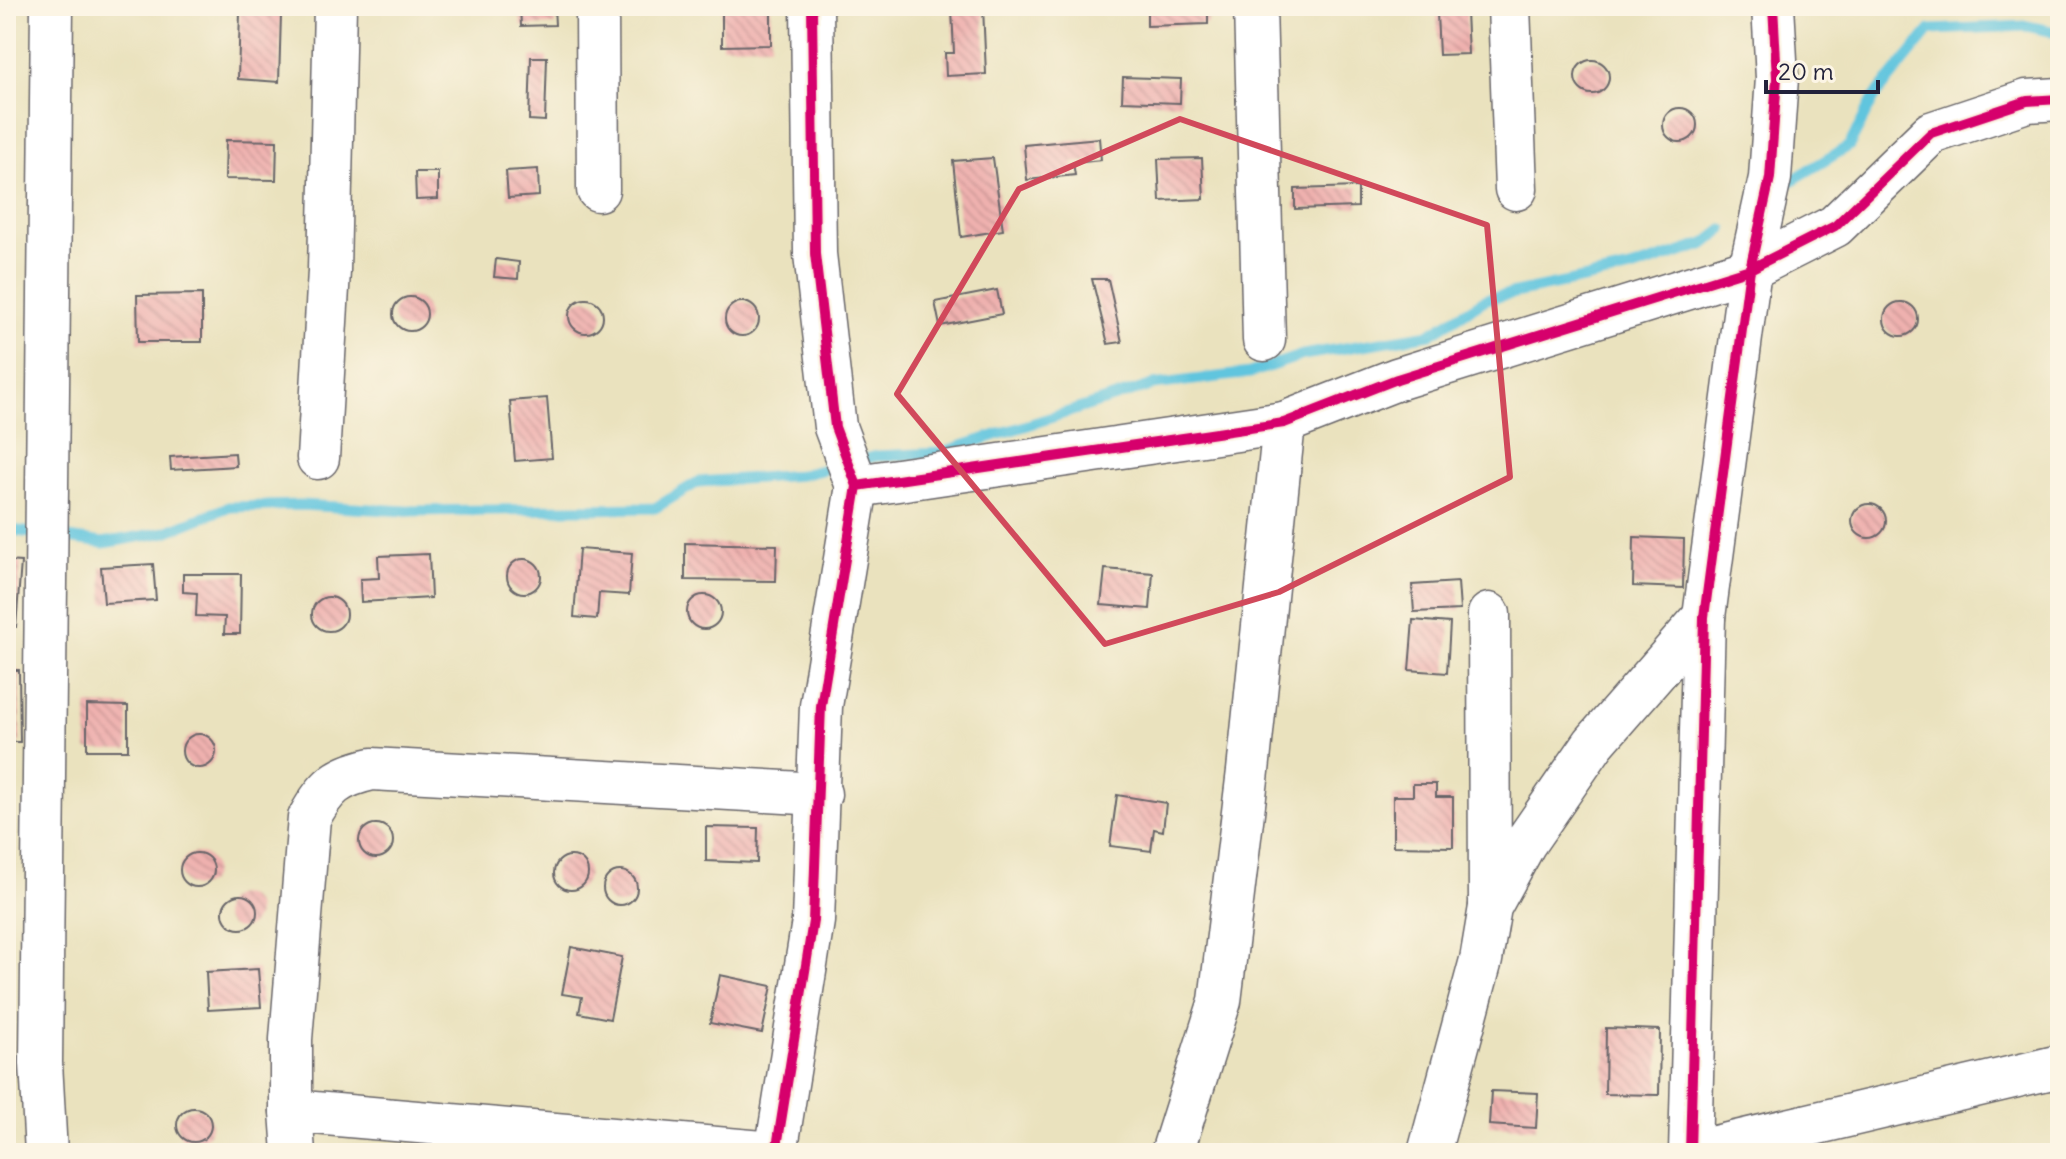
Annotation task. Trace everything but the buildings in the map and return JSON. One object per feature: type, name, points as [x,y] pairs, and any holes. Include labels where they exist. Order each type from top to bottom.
[{"type":"street","points":[[46,1153],[41,1047],[52,6]]},
{"type":"street","points":[[318,458],[329,271],[335,6]]},
{"type":"street","points":[[597,6],[598,190]]},
{"type":"street","points":[[291,1111],[520,1142],[776,1153],[813,921],[821,706],[857,486],[835,427],[815,254],[812,6]]},
{"type":"street","points":[[1255,6],[1264,340]]},
{"type":"street","points":[[1509,6],[1516,189]]},
{"type":"street","points":[[1773,6],[1777,78],[1770,178],[1750,269],[1704,617],[1690,1153],[2057,1064]]},
{"type":"street","points":[[857,486],[1284,423],[1397,379],[1750,269],[1835,226],[1931,133],[2027,101],[2060,99]]},
{"type":"street","points":[[1172,1153],[1220,1001],[1248,771],[1284,423]]},
{"type":"street","points":[[1429,1153],[1481,960],[1490,907],[1489,614]]},
{"type":"street","points":[[1490,907],[1525,843],[1594,743],[1704,617]]},
{"type":"street","points":[[294,1153],[291,1039],[309,818],[325,788],[353,773],[372,769],[820,794]]},
{"type":"highlighted area","points":[[1180,119],[1487,225],[1510,477],[1279,592],[1105,644],[897,394],[1019,189]]},
{"type":"waterway","points":[[1791,181],[1849,146],[1874,98],[1930,30],[2027,26],[2060,33]]},
{"type":"waterway","points":[[54,536],[103,543],[166,532],[228,507],[301,505],[406,511],[655,508],[698,482],[801,475],[877,456],[940,453],[1153,385],[1250,373],[1303,355],[1430,334],[1486,299],[1631,269],[1705,244],[1723,230]]},
{"type":"waterway","points":[[6,529],[37,534]]},
{"type":"cycle path","points":[[776,1153],[813,921],[821,706],[857,486],[835,427],[815,254],[812,6]]},
{"type":"cycle path","points":[[1690,1153],[1704,617],[1750,269],[1770,178],[1777,78],[1773,6]]},
{"type":"cycle path","points":[[857,486],[1284,423],[1397,379],[1750,269],[1835,226],[1931,133],[2027,101],[2060,99]]}]
